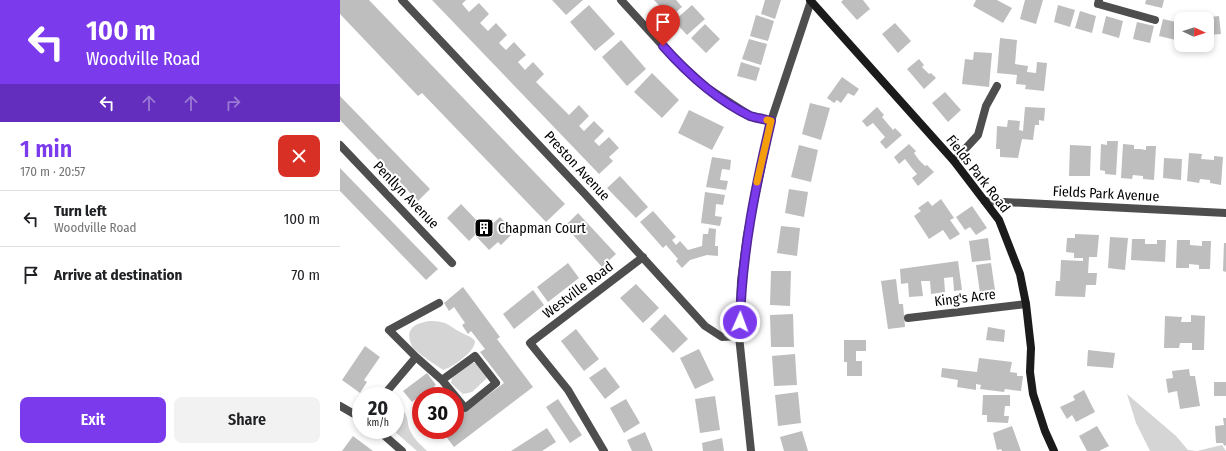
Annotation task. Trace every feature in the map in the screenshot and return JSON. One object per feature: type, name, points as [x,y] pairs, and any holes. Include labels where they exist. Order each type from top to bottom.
[{"type":"main road","name":"Fields Park Road","points":[[810,1],[954,161],[998,220],[1010,244],[1020,274],[1026,304],[1033,394],[1045,431],[1054,451]]},
{"type":"street","name":"Preston Avenue","points":[[402,0],[579,187],[706,326],[722,337],[739,336]]},
{"type":"street","points":[[621,0],[673,58],[706,87],[751,116],[771,121]]},
{"type":"street","points":[[1099,0],[1098,4],[1155,20]]},
{"type":"street","points":[[752,451],[739,336],[741,281],[747,234],[771,121],[810,1]]},
{"type":"street","points":[[954,161],[978,134],[986,106],[997,86]]},
{"type":"street","name":"Penllyn Avenue","points":[[340,145],[452,263]]},
{"type":"street","name":"Fields Park Avenue","points":[[985,201],[1226,213]]},
{"type":"street","name":"Westville Road","points":[[604,451],[568,390],[530,343],[643,257]]},
{"type":"street","points":[[439,303],[389,330],[442,380],[465,408],[496,383],[475,356],[442,380]]},
{"type":"street","name":"King's Acre","points":[[908,318],[1026,304]]},
{"type":"street","points":[[391,387],[416,357]]},
{"type":"street","points":[[340,406],[352,413]]},
{"type":"street","points":[[388,439],[402,451]]},
{"type":"shaded area","points":[[429,321],[447,324],[472,338],[475,341],[472,349],[457,363],[443,370],[414,349],[409,336],[411,329],[414,326]]},
{"type":"shaded area","points":[[472,362],[477,364],[487,377],[472,392],[464,394],[464,387],[455,387],[451,383],[452,378]]},
{"type":"shaded area","points":[[1127,394],[1176,436],[1188,450],[1197,451],[1150,451],[1136,423]]},
{"type":"shaded area","points":[[404,412],[412,434],[412,439],[416,439],[427,451],[417,451],[403,439]]},
{"type":"shaded area","points":[[1222,445],[1226,451],[1197,451]]},
{"type":"building","points":[[340,0],[369,0],[565,204],[546,222],[422,93],[418,96],[340,14]]},
{"type":"building","points":[[432,0],[466,0],[462,4],[469,12],[479,3],[489,14],[480,23],[488,31],[496,23],[507,35],[499,43],[506,50],[514,42],[526,55],[518,62],[525,70],[533,62],[544,74],[536,82],[569,115],[579,105],[589,116],[579,126],[584,131],[594,121],[604,131],[594,141],[599,146],[609,137],[619,148],[609,157],[613,161],[599,174]]},
{"type":"building","points":[[552,0],[583,0],[566,15]]},
{"type":"building","points":[[654,0],[676,0],[682,7],[670,17]]},
{"type":"building","points":[[765,0],[781,0],[775,19],[761,14]]},
{"type":"building","points":[[843,0],[863,0],[870,9],[857,20],[841,2]]},
{"type":"building","points":[[976,0],[997,0],[1012,8],[1003,23],[973,6]]},
{"type":"building","points":[[1025,0],[1043,0],[1036,24],[1020,19]]},
{"type":"building","points":[[1146,0],[1164,0],[1162,8],[1145,4]]},
{"type":"building","points":[[589,5],[615,34],[595,51],[570,22]]},
{"type":"building","points":[[692,5],[705,19],[687,35],[674,21]]},
{"type":"building","points":[[1058,5],[1075,10],[1070,27],[1054,22]]},
{"type":"building","points":[[1080,11],[1096,16],[1092,33],[1075,28]]},
{"type":"building","points":[[756,15],[774,21],[768,41],[750,36]]},
{"type":"building","points":[[1106,16],[1123,21],[1119,38],[1102,33]]},
{"type":"building","points":[[1219,16],[1221,34],[1214,34],[1214,17]]},
{"type":"building","points":[[1163,19],[1174,22],[1174,40],[1159,36]]},
{"type":"building","points":[[1137,22],[1154,26],[1150,43],[1133,39]]},
{"type":"building","points":[[895,23],[911,41],[898,53],[882,34]]},
{"type":"building","points":[[705,24],[720,39],[706,53],[691,38]]},
{"type":"building","points":[[1000,38],[1017,40],[1015,64],[1028,66],[1027,72],[1036,73],[1037,62],[1047,63],[1044,91],[1025,89],[1026,85],[1016,84],[1017,75],[997,73]]},
{"type":"building","points":[[749,39],[767,44],[761,65],[742,59]]},
{"type":"building","points":[[621,40],[646,69],[627,86],[602,57]]},
{"type":"building","points":[[974,52],[992,53],[989,87],[962,84],[965,59],[973,60]]},
{"type":"building","points":[[919,59],[924,65],[922,67],[936,78],[924,89],[907,69]]},
{"type":"building","points":[[741,62],[760,68],[756,81],[737,76]]},
{"type":"building","points":[[652,73],[679,100],[662,118],[634,92]]},
{"type":"building","points":[[842,77],[859,89],[854,96],[848,93],[841,103],[837,100],[834,103],[827,98]]},
{"type":"building","points":[[945,92],[961,110],[948,122],[932,103]]},
{"type":"building","points":[[340,96],[430,189],[418,201],[340,120]]},
{"type":"building","points":[[810,103],[830,108],[821,140],[802,134]]},
{"type":"building","points":[[877,107],[884,115],[882,117],[893,130],[895,128],[902,135],[886,149],[880,142],[885,137],[873,123],[867,127],[862,121]]},
{"type":"building","points":[[1025,107],[1045,108],[1044,121],[1039,120],[1039,125],[1035,125],[1033,140],[1022,139],[1018,158],[1000,157],[1000,149],[996,149],[997,126],[1007,127],[1008,120],[1020,121],[1019,130],[1023,131]]},
{"type":"building","points":[[689,110],[724,127],[712,150],[678,133]]},
{"type":"building","points":[[1107,141],[1118,141],[1116,175],[1105,174],[1105,171],[1100,170],[1101,144],[1107,145]]},
{"type":"building","points":[[909,144],[916,151],[914,153],[919,160],[934,172],[918,186],[912,178],[917,174],[905,159],[899,164],[894,157]]},
{"type":"building","points":[[1123,144],[1134,145],[1134,149],[1146,150],[1146,146],[1156,146],[1154,180],[1143,179],[1143,176],[1133,175],[1132,179],[1121,178]]},
{"type":"building","points":[[799,145],[818,150],[811,182],[791,177]]},
{"type":"building","points":[[1070,145],[1091,146],[1090,176],[1069,176]]},
{"type":"building","points":[[1189,153],[1202,154],[1201,159],[1214,160],[1214,156],[1223,157],[1221,185],[1210,183],[1210,180],[1200,179],[1199,183],[1187,181]]},
{"type":"building","points":[[712,157],[731,160],[730,170],[722,169],[720,180],[728,181],[726,190],[706,187]]},
{"type":"building","points":[[1164,158],[1182,159],[1181,180],[1163,178]]},
{"type":"building","points":[[340,168],[438,269],[426,280],[340,191]]},
{"type":"building","points":[[620,176],[648,207],[636,218],[607,188]]},
{"type":"building","points":[[789,189],[808,192],[804,217],[785,213]]},
{"type":"building","points":[[705,192],[725,195],[723,205],[716,204],[715,216],[722,217],[720,226],[701,223]]},
{"type":"building","points":[[941,199],[954,218],[950,220],[960,234],[950,240],[943,230],[929,239],[914,216],[921,211],[918,208],[928,201],[932,206]]},
{"type":"building","name":"Chapman Court","points":[[461,204],[483,227],[486,224],[489,227],[500,217],[514,232],[501,245],[498,242],[489,250],[475,235],[469,241],[447,218]]},
{"type":"building","points":[[972,206],[987,228],[976,235],[970,227],[965,230],[956,217]]},
{"type":"building","points":[[653,211],[676,237],[672,240],[676,245],[680,241],[688,250],[702,246],[703,234],[708,234],[709,228],[716,229],[715,246],[718,246],[718,256],[707,255],[690,260],[682,268],[676,261],[678,259],[666,245],[663,248],[640,222]]},
{"type":"building","points":[[578,213],[616,254],[602,267],[565,226]]},
{"type":"building","points":[[781,226],[800,228],[797,256],[777,253]]},
{"type":"building","points":[[1075,234],[1099,235],[1097,257],[1089,257],[1088,273],[1097,273],[1096,285],[1086,285],[1085,297],[1055,296],[1056,281],[1060,281],[1061,260],[1083,261],[1083,258],[1074,258],[1074,253],[1066,252],[1067,238],[1075,238]]},
{"type":"building","points":[[1110,237],[1128,238],[1125,270],[1108,268]]},
{"type":"building","points":[[988,238],[991,260],[972,262],[969,241]]},
{"type":"building","points":[[1132,239],[1145,239],[1145,244],[1157,244],[1157,240],[1166,240],[1165,262],[1131,260]]},
{"type":"building","points":[[1177,240],[1190,240],[1190,245],[1202,246],[1202,241],[1211,241],[1210,269],[1199,269],[1199,265],[1189,264],[1189,268],[1176,268]]},
{"type":"building","points":[[1224,243],[1226,243],[1226,272],[1223,271]]},
{"type":"building","points":[[958,261],[962,290],[954,291],[953,277],[944,278],[945,292],[931,294],[930,281],[921,281],[923,296],[909,297],[908,283],[901,284],[900,269]]},
{"type":"building","points":[[568,263],[579,278],[548,302],[537,287]]},
{"type":"building","points":[[991,263],[996,297],[981,300],[976,265]]},
{"type":"building","points":[[771,271],[791,271],[790,306],[770,305]]},
{"type":"building","points":[[896,279],[899,304],[903,304],[905,327],[888,329],[881,281]]},
{"type":"building","points":[[636,284],[659,308],[643,323],[620,298]]},
{"type":"building","points":[[463,287],[500,337],[497,339],[533,387],[454,447],[448,439],[464,439],[464,413],[504,383],[480,352],[485,349],[471,331],[468,334],[462,325],[465,323],[454,307],[449,311],[444,303]]},
{"type":"building","points":[[533,290],[544,305],[514,329],[503,314]]},
{"type":"building","points":[[665,314],[688,339],[673,353],[650,329]]},
{"type":"building","points":[[793,314],[794,347],[771,347],[770,315]]},
{"type":"building","points":[[1191,315],[1205,316],[1204,350],[1192,350],[1192,343],[1180,343],[1179,348],[1164,348],[1165,316],[1182,317],[1181,322],[1191,322]]},
{"type":"building","points":[[988,327],[1005,330],[1004,342],[986,340]]},
{"type":"building","points":[[576,329],[599,359],[584,371],[561,341]]},
{"type":"building","points":[[844,340],[866,340],[866,351],[856,351],[856,361],[862,361],[862,376],[847,376],[847,362],[844,362]]},
{"type":"building","points":[[365,346],[380,357],[364,380],[367,382],[364,387],[352,387],[342,380]]},
{"type":"building","points":[[699,349],[714,380],[695,389],[680,358]]},
{"type":"building","points":[[1088,350],[1115,353],[1113,368],[1087,366]]},
{"type":"building","points":[[795,354],[797,385],[774,386],[772,356]]},
{"type":"building","points":[[979,358],[1012,362],[1010,372],[1017,373],[1017,376],[1023,376],[1021,391],[1005,389],[1004,392],[980,389],[981,385],[976,384],[976,390],[957,387],[958,380],[941,377],[942,368],[977,372]]},
{"type":"building","points":[[605,367],[620,387],[605,399],[589,378]]},
{"type":"building","points":[[1189,369],[1190,376],[1195,376],[1200,406],[1180,409],[1177,391],[1168,393],[1166,379],[1173,378],[1172,371]]},
{"type":"building","points":[[427,373],[436,385],[435,387],[412,387],[412,402],[404,390]]},
{"type":"building","points":[[1214,382],[1226,382],[1226,396],[1214,396]]},
{"type":"building","points":[[1084,390],[1095,412],[1076,422],[1072,415],[1067,419],[1060,407],[1075,400],[1073,396]]},
{"type":"building","points":[[798,392],[801,423],[778,426],[775,395]]},
{"type":"building","points":[[983,395],[1010,395],[1010,406],[1005,406],[1004,416],[1009,416],[1008,423],[987,422],[987,415],[982,415]]},
{"type":"building","points":[[715,396],[720,430],[700,433],[695,399]]},
{"type":"building","points":[[558,399],[582,435],[570,443],[546,407]]},
{"type":"building","points":[[626,399],[640,423],[624,433],[610,408]]},
{"type":"building","points":[[1223,418],[1226,418],[1226,445],[1224,446],[1223,443],[1216,443],[1215,426],[1224,425]]},
{"type":"building","points":[[1012,426],[1021,451],[997,450],[993,433]]},
{"type":"building","points":[[1097,426],[1109,446],[1099,451],[1087,451],[1079,436]]},
{"type":"building","points":[[547,428],[556,442],[542,451],[511,451]]},
{"type":"building","points":[[802,431],[808,451],[784,451],[780,437]]},
{"type":"building","points":[[645,432],[653,451],[632,451],[627,440]]},
{"type":"building","points":[[352,437],[352,439],[357,439],[373,451],[342,451]]},
{"type":"building","points":[[722,438],[724,451],[703,451],[702,443]]},
{"type":"slow traffic","points":[[757,182],[771,121],[767,120]]},
{"type":"place","name":"Chapman Court","points":[[484,228]]},
{"type":"route","points":[[663,46],[673,58],[706,87],[751,116],[771,121],[747,234],[741,281],[740,322]]}]
